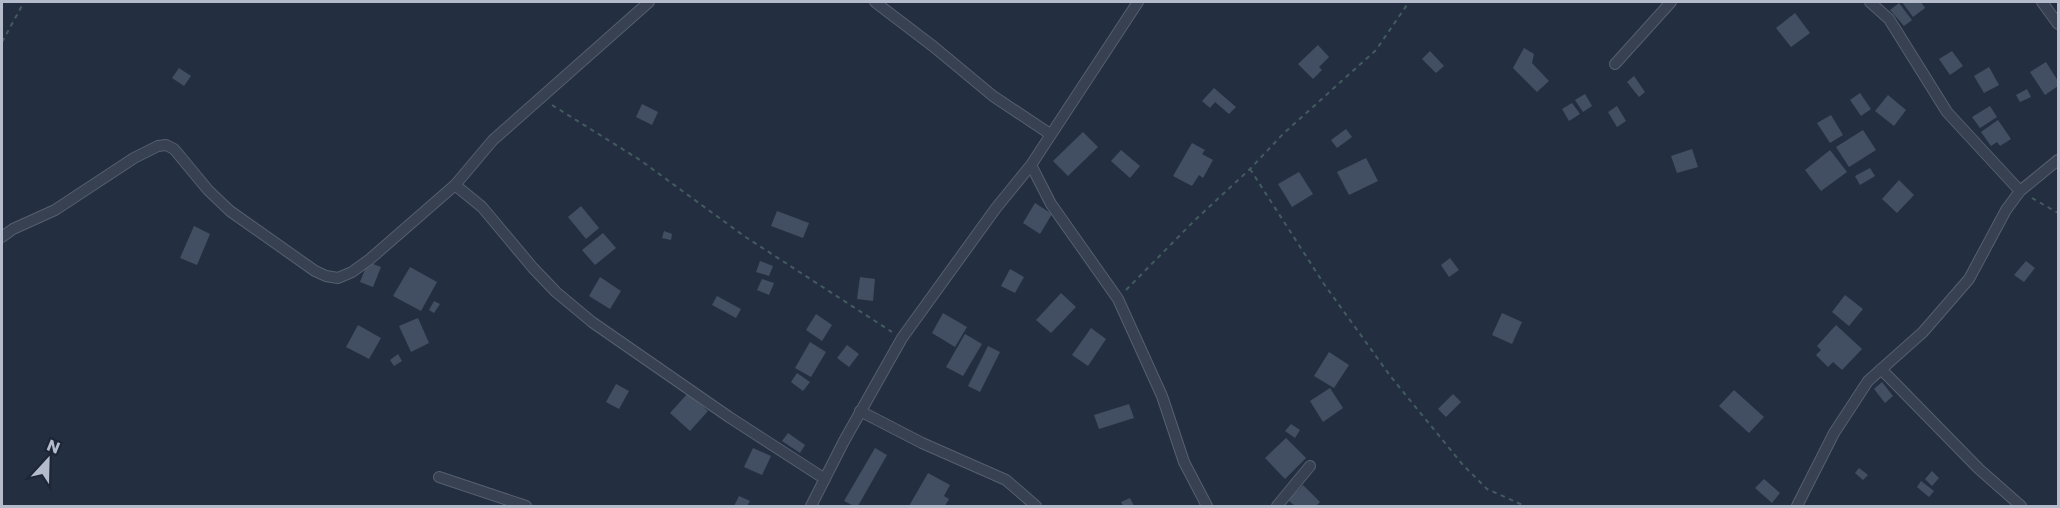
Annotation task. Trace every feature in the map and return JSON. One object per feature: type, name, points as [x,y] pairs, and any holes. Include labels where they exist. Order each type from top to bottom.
[{"type":"street","points":[[2,237],[13,229],[55,210],[134,158],[158,146],[166,145],[174,149],[208,190],[230,211],[315,272],[338,278],[352,272],[370,259],[455,184],[493,140],[649,2]]},
{"type":"street","points":[[875,2],[993,96],[1050,134]]},
{"type":"street","points":[[811,507],[860,411],[902,338],[996,208],[1031,165],[1138,2]]},
{"type":"street","points":[[1615,64],[1671,2]]},
{"type":"street","points":[[1870,2],[1889,19],[1947,112],[2020,191]]},
{"type":"street","points":[[2042,2],[2058,24]]},
{"type":"street","points":[[1797,507],[1834,433],[1868,381],[1923,332],[1969,279],[2006,210],[2020,191],[2058,160]]},
{"type":"street","points":[[1031,165],[1051,204],[1118,299],[1162,396],[1184,462],[1207,507]]},
{"type":"street","points":[[455,184],[482,207],[556,292],[592,322],[729,417],[825,479]]},
{"type":"street","points":[[1881,369],[1979,469],[2021,507]]},
{"type":"street","points":[[860,411],[922,443],[1006,480],[1036,507]]},
{"type":"street","points":[[1277,507],[1310,466]]},
{"type":"street","points":[[439,477],[526,507]]},
{"type":"path","points":[[2,42],[24,2]]},
{"type":"path","points":[[1118,299],[1283,134],[1376,50],[1409,2]]},
{"type":"path","points":[[540,97],[640,160],[744,236],[902,338]]},
{"type":"path","points":[[1250,169],[1324,284],[1398,386],[1463,465],[1486,489],[1525,507]]},
{"type":"path","points":[[2020,191],[2058,213]]},
{"type":"building","points":[[1902,2],[1921,2],[1925,8],[1913,17]]},
{"type":"building","points":[[1899,3],[1912,20],[1904,26],[1890,10]]},
{"type":"building","points":[[1795,13],[1810,33],[1791,47],[1776,28]]},
{"type":"building","points":[[1318,45],[1329,57],[1319,67],[1322,70],[1313,79],[1298,64]]},
{"type":"building","points":[[1524,48],[1534,54],[1532,63],[1549,81],[1537,92],[1513,68]]},
{"type":"building","points":[[1430,51],[1444,66],[1436,73],[1422,59]]},
{"type":"building","points":[[1952,51],[1963,66],[1950,75],[1939,59]]},
{"type":"building","points":[[2046,62],[2058,81],[2058,86],[2045,95],[2030,72]]},
{"type":"building","points":[[1989,67],[1999,85],[1984,93],[1974,76]]},
{"type":"building","points":[[179,68],[191,76],[184,86],[172,78]]},
{"type":"building","points":[[1634,76],[1645,92],[1639,97],[1627,82]]},
{"type":"building","points":[[1214,88],[1236,107],[1229,114],[1215,102],[1210,108],[1202,101]]},
{"type":"building","points":[[2027,89],[2031,97],[2020,102],[2016,95]]},
{"type":"building","points":[[1860,93],[1871,109],[1861,116],[1850,100]]},
{"type":"building","points":[[1585,94],[1592,106],[1583,112],[1575,100]]},
{"type":"building","points":[[1888,95],[1906,110],[1894,126],[1875,111]]},
{"type":"building","points":[[1572,103],[1580,114],[1569,121],[1562,109]]},
{"type":"building","points":[[642,104],[658,112],[652,125],[636,117]]},
{"type":"building","points":[[1617,106],[1626,121],[1617,127],[1608,112]]},
{"type":"building","points":[[1990,106],[1997,117],[1980,128],[1972,117]]},
{"type":"building","points":[[1831,115],[1843,135],[1830,143],[1817,123]]},
{"type":"building","points":[[1998,120],[2011,139],[2000,146],[1997,142],[1991,146],[1981,132]]},
{"type":"building","points":[[1346,129],[1352,137],[1337,148],[1331,140]]},
{"type":"building","points":[[1863,130],[1876,150],[1849,167],[1836,147]]},
{"type":"building","points":[[1083,132],[1098,147],[1068,176],[1053,161]]},
{"type":"building","points":[[1192,143],[1205,150],[1202,154],[1213,160],[1203,178],[1199,175],[1192,186],[1173,176]]},
{"type":"building","points":[[1692,149],[1698,167],[1677,173],[1671,156]]},
{"type":"building","points":[[1121,150],[1140,166],[1130,178],[1111,161]]},
{"type":"building","points":[[1830,150],[1847,172],[1821,191],[1805,170]]},
{"type":"building","points":[[1366,158],[1378,181],[1349,195],[1337,172]]},
{"type":"building","points":[[1870,168],[1875,176],[1860,185],[1855,176]]},
{"type":"building","points":[[1299,172],[1313,194],[1292,207],[1278,184]]},
{"type":"building","points":[[1899,180],[1914,195],[1897,213],[1882,199]]},
{"type":"building","points":[[1035,203],[1052,214],[1040,234],[1023,223]]},
{"type":"building","points":[[581,206],[599,228],[586,239],[568,217]]},
{"type":"building","points":[[777,211],[809,223],[803,238],[771,226]]},
{"type":"building","points":[[194,226],[210,234],[197,265],[180,258]]},
{"type":"building","points":[[664,231],[672,234],[671,240],[662,238]]},
{"type":"building","points":[[603,233],[616,248],[595,265],[582,250]]},
{"type":"building","points":[[1450,258],[1459,270],[1449,277],[1441,265]]},
{"type":"building","points":[[760,261],[773,266],[769,276],[756,272]]},
{"type":"building","points":[[2026,261],[2035,268],[2024,282],[2014,275]]},
{"type":"building","points":[[368,262],[381,267],[373,287],[360,282]]},
{"type":"building","points":[[410,267],[437,282],[421,311],[393,296]]},
{"type":"building","points":[[1010,269],[1024,277],[1015,293],[1001,286]]},
{"type":"building","points":[[600,277],[621,291],[610,309],[589,296]]},
{"type":"building","points":[[860,277],[875,279],[873,301],[857,299]]},
{"type":"building","points":[[762,279],[774,283],[769,295],[757,290]]},
{"type":"building","points":[[1061,293],[1076,307],[1051,333],[1036,320]]},
{"type":"building","points":[[1845,295],[1863,309],[1849,326],[1832,312]]},
{"type":"building","points":[[717,296],[741,309],[736,318],[712,305]]},
{"type":"building","points":[[434,301],[440,304],[434,313],[429,310]]},
{"type":"building","points":[[943,313],[967,327],[955,347],[932,333]]},
{"type":"building","points":[[1502,313],[1522,322],[1512,344],[1492,335]]},
{"type":"building","points":[[816,314],[832,325],[822,341],[806,330]]},
{"type":"building","points":[[418,318],[429,343],[411,352],[399,326]]},
{"type":"building","points":[[358,325],[381,338],[369,359],[346,347]]},
{"type":"building","points":[[1836,325],[1862,349],[1842,370],[1833,362],[1828,367],[1816,355],[1821,350],[1817,346]]},
{"type":"building","points":[[1091,328],[1106,339],[1088,366],[1072,355]]},
{"type":"building","points":[[965,334],[982,344],[963,376],[946,367]]},
{"type":"building","points":[[810,342],[826,352],[811,377],[795,368]]},
{"type":"building","points":[[847,345],[859,354],[849,367],[837,358]]},
{"type":"building","points":[[988,346],[1000,352],[980,392],[968,386]]},
{"type":"building","points":[[1329,352],[1349,365],[1334,388],[1314,376]]},
{"type":"building","points":[[398,354],[402,361],[394,366],[390,360]]},
{"type":"building","points":[[797,373],[810,382],[803,391],[791,382]]},
{"type":"building","points":[[1882,382],[1893,396],[1885,403],[1874,389]]},
{"type":"building","points":[[616,384],[629,391],[619,409],[606,402]]},
{"type":"building","points":[[1330,388],[1343,408],[1323,422],[1310,401]]},
{"type":"building","points":[[1734,390],[1764,417],[1749,433],[1719,406]]},
{"type":"building","points":[[688,393],[708,411],[690,431],[670,413]]},
{"type":"building","points":[[1453,394],[1461,402],[1446,417],[1438,409]]},
{"type":"building","points":[[1129,404],[1134,418],[1099,429],[1094,415]]},
{"type":"building","points":[[1291,424],[1300,430],[1295,438],[1285,431]]},
{"type":"building","points":[[788,433],[805,445],[800,453],[782,441]]},
{"type":"building","points":[[1286,438],[1306,458],[1285,479],[1265,458]]},
{"type":"building","points":[[753,448],[771,456],[762,475],[744,467]]},
{"type":"building","points":[[875,448],[887,455],[858,506],[854,506],[844,501]]},
{"type":"building","points":[[1859,468],[1868,475],[1863,480],[1855,473]]},
{"type":"building","points":[[1932,471],[1939,478],[1932,486],[1925,479]]},
{"type":"building","points":[[928,473],[950,485],[944,496],[949,499],[945,506],[909,506]]},
{"type":"building","points":[[1764,479],[1780,493],[1772,503],[1755,488]]},
{"type":"building","points":[[1921,481],[1934,491],[1929,497],[1917,487]]},
{"type":"building","points":[[1303,485],[1320,502],[1316,506],[1295,506],[1288,500]]},
{"type":"building","points":[[739,496],[750,501],[747,506],[734,506]]},
{"type":"building","points":[[1130,498],[1134,506],[1123,506],[1121,502]]}]
